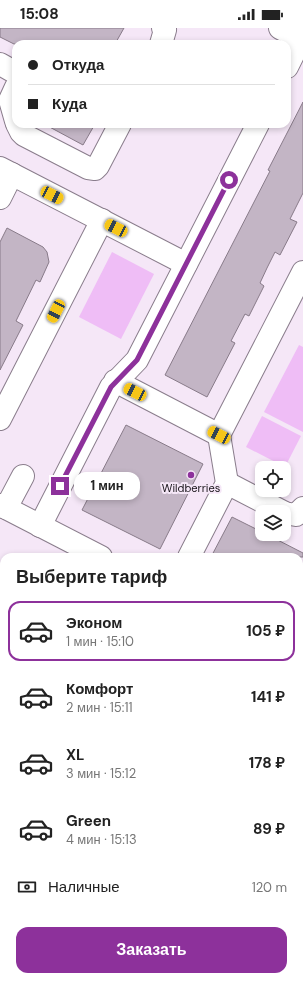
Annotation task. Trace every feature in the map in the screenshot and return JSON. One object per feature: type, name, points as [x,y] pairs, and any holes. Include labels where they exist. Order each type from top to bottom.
[{"type":"street","points":[[163,28],[165,30],[163,40]]},
{"type":"street","points":[[291,50],[295,34]]},
{"type":"street","points":[[0,64],[12,71]]},
{"type":"street","points":[[12,96],[10,100],[12,107]]},
{"type":"street","points":[[19,128],[24,135],[88,168],[95,169],[118,128]]},
{"type":"street","points":[[40,526],[115,381],[128,371],[137,360],[256,128]]},
{"type":"street","points":[[0,198],[6,171],[186,264]]},
{"type":"street","points":[[0,420],[102,220]]},
{"type":"street","points":[[191,553],[227,484],[219,435],[295,309],[303,272]]},
{"type":"street","points":[[115,381],[219,435]]},
{"type":"street","points":[[22,476],[3,507],[93,553]]},
{"type":"street","points":[[227,484],[270,505]]},
{"type":"street","points":[[291,514],[296,515],[303,508]]},
{"type":"shaded area","points":[[112,252],[154,274],[121,339],[79,317]]},
{"type":"shaded area","points":[[299,345],[303,347],[303,432],[264,412]]},
{"type":"shaded area","points":[[262,416],[301,436],[288,461],[273,461],[246,447]]},
{"type":"building","points":[[0,28],[124,28],[117,40],[12,40],[12,43],[0,37]]},
{"type":"building","points":[[303,102],[303,193],[290,219],[297,222],[280,255],[275,252],[260,283],[264,286],[249,316],[245,314],[231,341],[235,343],[207,397],[165,375],[270,171],[268,170],[290,128],[291,128]]},
{"type":"building","points":[[51,128],[93,128],[83,145]]},
{"type":"building","points":[[7,228],[43,247],[47,252],[49,262],[40,282],[36,280],[16,321],[23,325],[0,370],[0,242]]},
{"type":"building","points":[[126,425],[203,464],[160,549],[82,510]]},
{"type":"building","points":[[232,517],[255,528],[255,541],[280,541],[303,553],[213,553]]},
{"type":"place","name":"Wildberries","points":[[191,475]]},
{"type":"route","points":[[60,486],[111,387],[115,381],[133,366],[137,360],[229,180]]}]
